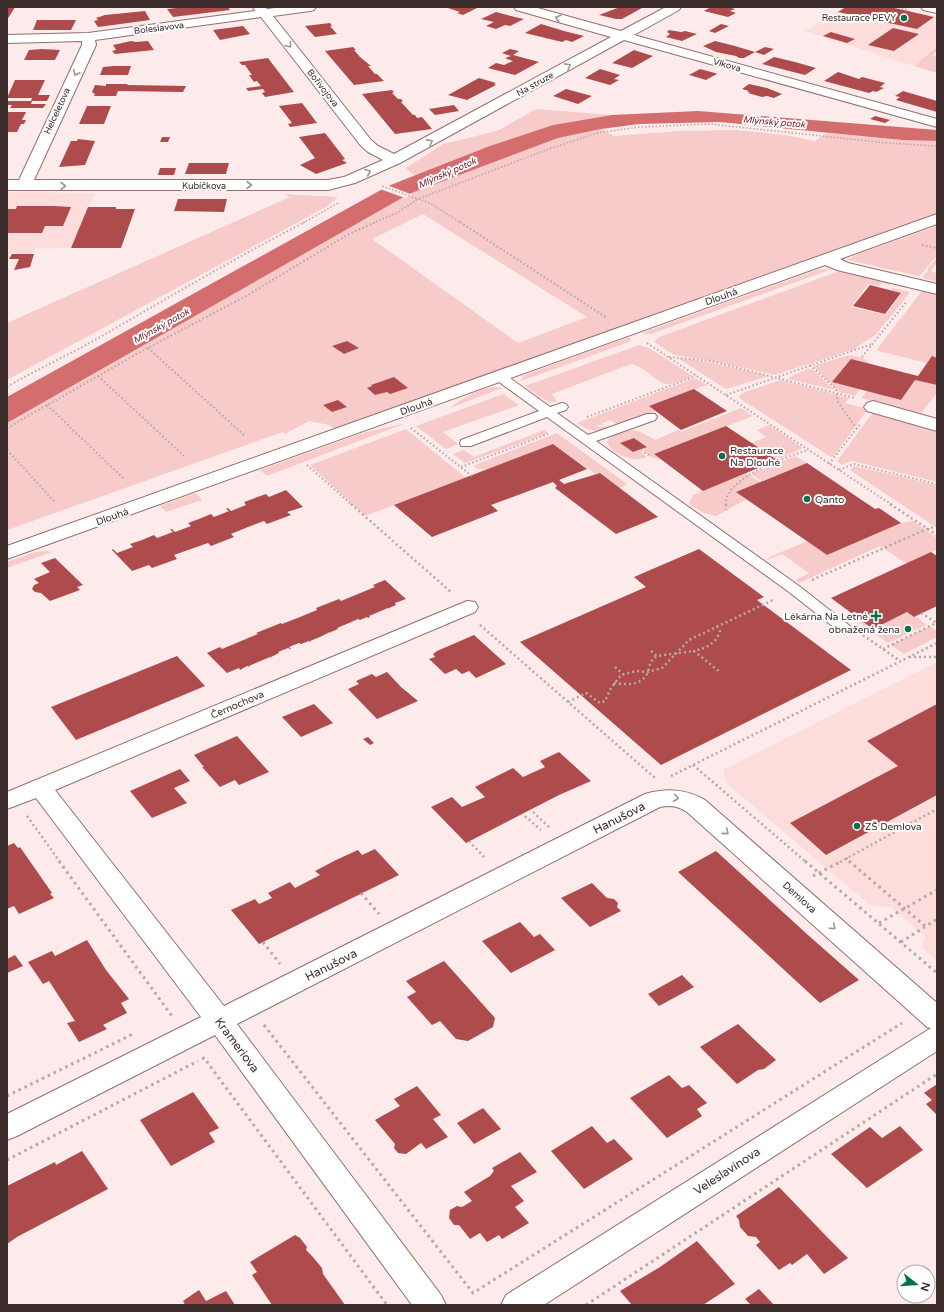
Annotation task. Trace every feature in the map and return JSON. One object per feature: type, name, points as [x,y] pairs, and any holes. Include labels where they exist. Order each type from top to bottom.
[{"type":"street","name":"Boleslavova","points":[[7,39],[88,37],[262,11],[310,7]]},
{"type":"street","name":"Vlkova","points":[[520,7],[934,123]]},
{"type":"street","name":"Na struze","points":[[395,160],[675,7]]},
{"type":"street","points":[[927,7],[937,9]]},
{"type":"street","name":"Bořivojova","points":[[262,11],[366,143],[373,149],[395,160]]},
{"type":"street","name":"Helceletova","points":[[24,185],[89,45],[88,37]]},
{"type":"street","name":"Kubíčkova","points":[[7,185],[328,185],[343,182],[395,160]]},
{"type":"street","name":"Dlouhá","points":[[7,553],[937,219]]},
{"type":"street","points":[[826,259],[840,266],[937,289]]},
{"type":"street","points":[[873,408],[937,425]]},
{"type":"street","name":"Černochova","points":[[15,805],[40,787],[467,607]]},
{"type":"street","name":"Krameriova","points":[[40,787],[220,1021],[430,1305]]},
{"type":"street","name":"Demlova","points":[[660,787],[673,797],[689,801],[696,806],[937,1019]]},
{"type":"street","name":"Hanušova","points":[[7,1128],[220,1021],[660,787]]},
{"type":"street","name":"Veleslavínova","points":[[517,1305],[937,1037]]},
{"type":"lane","points":[[499,376],[794,589],[844,629]]},
{"type":"lane","points":[[466,443],[562,407]]},
{"type":"lane","points":[[587,440],[651,417]]},
{"type":"path","points":[[7,428],[148,348],[227,307],[349,234],[397,213],[418,199],[549,149],[597,133],[639,127],[710,124],[887,143],[937,146]]},
{"type":"path","points":[[380,185],[432,205],[608,318]]},
{"type":"path","points":[[7,387],[26,375],[80,349],[260,245],[310,220],[342,200]]},
{"type":"path","points":[[862,357],[920,285]]},
{"type":"path","points":[[642,340],[937,535]]},
{"type":"path","points":[[726,395],[872,344]]},
{"type":"path","points":[[148,348],[244,435]]},
{"type":"path","points":[[668,357],[711,361],[777,377]]},
{"type":"path","points":[[810,365],[836,389],[838,402],[857,428]]},
{"type":"path","points":[[98,376],[185,457]]},
{"type":"path","points":[[582,419],[697,376]]},
{"type":"path","points":[[657,387],[661,389]]},
{"type":"path","points":[[47,405],[123,478]]},
{"type":"path","points":[[829,464],[873,408]]},
{"type":"path","points":[[408,425],[472,476]]},
{"type":"path","points":[[461,466],[550,433]]},
{"type":"path","points":[[7,450],[54,501]]},
{"type":"path","points":[[641,450],[650,456]]},
{"type":"path","points":[[726,510],[724,504],[726,496],[736,484],[756,471],[808,450]]},
{"type":"path","points":[[305,463],[467,607],[472,618],[568,702],[660,787],[693,765],[937,643]]},
{"type":"path","points":[[838,470],[854,464],[937,484]]},
{"type":"path","points":[[809,581],[937,526]]},
{"type":"path","points":[[568,702],[586,693],[600,703],[605,701],[614,683],[623,674],[636,671],[647,672],[662,668],[689,640],[763,605]]},
{"type":"path","points":[[921,613],[936,623]]},
{"type":"path","points":[[883,649],[936,623]]},
{"type":"path","points":[[614,683],[626,684],[637,682],[644,678],[652,659],[657,656],[704,649],[712,644],[719,636],[720,631],[717,626]]},
{"type":"path","points":[[844,629],[854,629],[900,661]]},
{"type":"path","points":[[651,651],[657,656]]},
{"type":"path","points":[[694,651],[720,672]]},
{"type":"path","points":[[908,657],[937,657]]},
{"type":"path","points":[[615,667],[623,674]]},
{"type":"path","points":[[693,765],[937,973]]},
{"type":"path","points":[[15,805],[175,1019]]},
{"type":"path","points":[[827,868],[937,809]]},
{"type":"path","points":[[533,812],[555,832]]},
{"type":"path","points":[[525,816],[542,831]]},
{"type":"path","points":[[469,841],[491,864]]},
{"type":"path","points":[[846,858],[925,926]]},
{"type":"path","points":[[879,923],[937,890]]},
{"type":"path","points":[[361,893],[384,919]]},
{"type":"path","points":[[901,942],[937,919]]},
{"type":"path","points":[[263,942],[285,969]]},
{"type":"path","points":[[164,1018],[171,1015]]},
{"type":"path","points":[[265,1026],[473,1293],[909,1019]]},
{"type":"path","points":[[260,1029],[272,1022]]},
{"type":"path","points":[[7,1096],[136,1032]]},
{"type":"path","points":[[7,1160],[204,1058],[387,1305]]},
{"type":"path","points":[[586,1305],[937,1074]]},
{"type":"shaded area","points":[[846,7],[890,7],[937,17],[937,47],[914,66],[805,31]]},
{"type":"shaded area","points":[[937,47],[937,51],[932,55],[937,57],[937,73],[914,66]]},
{"type":"shaded area","points":[[536,109],[612,115],[553,125],[487,147],[415,176],[406,168],[443,144],[497,131]]},
{"type":"shaded area","points":[[601,129],[614,136],[679,131],[737,130],[784,135],[815,141],[827,133],[902,140],[937,141],[937,213],[334,429],[329,425],[309,421],[285,434],[283,432],[7,530],[7,423],[409,194],[558,138]],"holes":[[[423,214],[587,317],[518,343],[372,239]]]},
{"type":"shaded area","points":[[7,192],[94,193],[71,248],[35,248],[32,254],[7,254]]},
{"type":"shaded area","points":[[284,194],[338,197],[326,207],[7,380],[7,323],[290,197]]},
{"type":"shaded area","points":[[937,226],[937,256],[919,276],[847,260],[858,254]]},
{"type":"shaded area","points":[[937,258],[937,263],[931,271],[937,273],[937,282],[923,278],[928,271],[928,268]]},
{"type":"shaded area","points":[[832,269],[651,334],[642,333],[817,270]]},
{"type":"shaded area","points":[[842,270],[891,283],[889,285],[882,283],[879,286],[868,284],[851,307],[886,315],[902,293],[891,290],[892,288],[910,292],[875,335],[855,349],[775,375],[712,361],[674,355],[654,342],[659,337]]},
{"type":"shaded area","points":[[922,291],[937,294],[937,358],[932,357],[927,363],[878,351],[877,349]]},
{"type":"shaded area","points":[[629,337],[631,340],[629,342],[521,381],[523,376],[527,374]]},
{"type":"shaded area","points":[[639,345],[649,348],[693,376],[675,383],[665,384],[641,368],[631,364],[552,394],[557,402],[544,399],[525,386]]},
{"type":"shaded area","points":[[849,355],[863,358],[870,364],[860,389],[855,396],[839,392],[813,366]]},
{"type":"shaded area","points":[[678,358],[708,362],[769,376],[726,389]]},
{"type":"shaded area","points":[[808,369],[813,370],[835,390],[788,379]]},
{"type":"shaded area","points":[[695,378],[707,385],[649,406],[656,411],[619,426],[610,420],[602,423],[603,425],[597,425],[600,428],[603,426],[608,428],[604,430],[596,430],[588,429],[577,423]]},
{"type":"shaded area","points":[[781,380],[849,398],[845,403],[868,409],[833,457],[739,398],[740,395],[745,392]]},
{"type":"shaded area","points":[[915,380],[937,385],[937,393],[921,413],[861,398],[867,391],[901,400]]},
{"type":"shaded area","points":[[495,387],[502,388],[450,408],[465,397],[477,391]]},
{"type":"shaded area","points":[[503,394],[519,405],[443,432],[458,444],[446,449],[416,426]]},
{"type":"shaded area","points":[[741,408],[753,416],[654,454],[662,460],[651,457],[642,449],[647,446],[634,438],[621,443],[633,452],[638,450],[647,457],[636,459],[624,457],[614,451],[607,442],[616,434],[632,430],[645,434],[655,440],[678,430],[681,432]]},
{"type":"shaded area","points":[[874,411],[906,419],[907,423],[937,432],[937,482],[852,461],[842,465],[837,461]]},
{"type":"shaded area","points":[[406,423],[267,476],[260,470],[363,433]]},
{"type":"shaded area","points":[[769,425],[803,448],[777,460],[751,443],[766,437],[757,430]]},
{"type":"shaded area","points":[[406,429],[466,478],[365,516],[310,465]]},
{"type":"shaded area","points":[[544,430],[548,433],[465,463],[453,454],[464,450],[474,457]]},
{"type":"shaded area","points":[[557,433],[627,484],[620,488],[600,473],[596,474],[553,444],[486,470],[474,467],[477,464]]},
{"type":"shaded area","points":[[795,456],[807,463],[762,481],[751,474]]},
{"type":"shaded area","points":[[854,466],[937,485],[937,528],[850,470]]},
{"type":"shaded area","points":[[746,473],[760,482],[747,499],[716,516],[704,513],[690,505],[689,502],[693,495]]},
{"type":"shaded area","points":[[196,493],[202,500],[166,512],[160,506]]},
{"type":"shaded area","points":[[913,521],[937,538],[937,550],[907,564],[880,546],[799,583],[796,580],[809,573],[782,554],[767,560],[770,557],[807,541],[827,555],[901,523]]},
{"type":"shaded area","points":[[35,552],[52,552],[7,568],[7,562]]},
{"type":"shaded area","points":[[907,612],[914,617],[916,616],[926,625],[888,643],[853,618],[856,616],[873,628]]},
{"type":"shaded area","points":[[930,626],[937,631],[937,637],[904,654],[891,645]]},
{"type":"shaded area","name":"ZŠ Demlova","points":[[937,662],[937,961],[922,948],[925,936],[891,907],[871,906],[726,783],[723,770]]},
{"type":"water","name":"Mlýnský potok","points":[[698,111],[937,130],[937,141],[902,140],[720,122],[639,124],[601,129],[558,138],[409,194],[7,423],[7,397],[388,186],[487,147],[553,125],[612,115]]},
{"type":"pier","points":[[387,185],[413,195],[405,198],[380,189]]},
{"type":"building","points":[[7,7],[15,7],[7,20]]},
{"type":"building","points":[[185,7],[228,7],[230,10],[173,17],[167,9]]},
{"type":"building","points":[[445,7],[479,7],[463,15],[457,13],[460,12]]},
{"type":"building","points":[[620,7],[642,8],[622,19],[599,15]]},
{"type":"building","points":[[711,7],[728,7],[735,9],[730,11],[736,13],[728,17],[704,11]]},
{"type":"building","points":[[846,7],[890,7],[934,17],[917,29],[838,12]]},
{"type":"building","points":[[145,11],[150,20],[98,27],[94,21],[98,20],[96,18],[105,15]]},
{"type":"building","points":[[496,12],[524,19],[510,26],[505,25],[496,29],[486,26],[494,22],[481,19]]},
{"type":"building","points":[[37,20],[76,20],[71,30],[33,30]]},
{"type":"building","points":[[330,23],[332,26],[330,26],[337,34],[315,37],[305,26]]},
{"type":"building","points":[[541,24],[584,36],[572,42],[566,40],[562,42],[525,33]]},
{"type":"building","points":[[721,24],[729,26],[715,33],[709,31]]},
{"type":"building","points":[[243,26],[250,34],[220,40],[213,30]]},
{"type":"building","points":[[893,28],[919,34],[894,51],[868,45]]},
{"type":"building","points":[[669,30],[681,32],[685,31],[697,34],[682,41],[666,37],[670,34],[667,32]]},
{"type":"building","points":[[831,32],[855,39],[847,43],[823,36]]},
{"type":"building","points":[[131,41],[148,41],[154,50],[115,54],[112,51],[116,50],[113,45]]},
{"type":"building","points":[[715,41],[755,52],[744,58],[739,58],[716,52],[703,46]]},
{"type":"building","points":[[353,47],[360,57],[371,66],[368,66],[375,74],[377,74],[384,81],[354,85],[325,51]]},
{"type":"building","points":[[765,47],[774,49],[764,55],[755,52]]},
{"type":"building","points":[[510,49],[519,51],[513,55],[539,62],[515,75],[488,68],[496,63],[504,65],[513,61],[505,58],[511,56],[502,53]]},
{"type":"building","points":[[29,50],[60,50],[55,60],[24,60]]},
{"type":"building","points":[[634,50],[653,56],[632,68],[612,63]]},
{"type":"building","points":[[774,57],[816,68],[805,75],[762,64]]},
{"type":"building","points":[[268,58],[294,92],[265,97],[262,93],[265,92],[263,89],[248,91],[246,88],[261,86],[257,81],[254,82],[249,75],[252,75],[245,65],[242,65],[239,62]]},
{"type":"building","points":[[131,66],[128,75],[100,75],[103,67]]},
{"type":"building","points":[[600,69],[620,75],[614,79],[619,80],[610,85],[585,78]]},
{"type":"building","points":[[700,69],[717,74],[706,80],[689,75]]},
{"type":"building","points":[[838,72],[859,79],[862,77],[885,83],[880,87],[884,88],[876,92],[873,91],[869,93],[824,81]]},
{"type":"building","points":[[479,78],[496,83],[494,84],[496,85],[467,100],[448,95]]},
{"type":"building","points":[[15,80],[45,80],[38,95],[50,95],[47,101],[32,101],[31,104],[46,104],[43,108],[10,108],[12,105],[7,105],[7,101],[31,101],[32,98],[7,98]]},
{"type":"building","points":[[106,84],[186,86],[183,92],[118,91],[116,96],[94,96],[95,94],[92,92],[95,85],[106,86]]},
{"type":"building","points":[[749,84],[767,88],[782,94],[774,98],[767,96],[762,97],[748,93],[750,92],[742,89]]},
{"type":"building","points":[[566,89],[592,96],[578,104],[553,96]]},
{"type":"building","points":[[392,90],[394,92],[392,93],[398,99],[403,101],[401,102],[413,115],[417,118],[422,117],[432,129],[395,134],[362,94]]},
{"type":"building","points":[[903,91],[937,101],[937,112],[896,100],[900,97],[895,96]]},
{"type":"building","points":[[302,103],[317,123],[290,127],[288,124],[292,123],[279,106]]},
{"type":"building","points":[[454,105],[459,111],[435,115],[429,109]]},
{"type":"building","points":[[87,106],[111,106],[104,124],[79,124]]},
{"type":"building","points":[[7,112],[26,112],[22,120],[26,120],[24,124],[21,124],[17,132],[7,132]]},
{"type":"building","points":[[875,116],[890,120],[885,123],[870,119]]},
{"type":"building","points":[[325,133],[345,159],[342,160],[347,163],[316,174],[300,165],[315,158],[299,137]]},
{"type":"building","points":[[162,137],[170,137],[168,142],[160,142]]},
{"type":"building","points":[[78,139],[95,141],[85,165],[59,167],[71,141],[77,141]]},
{"type":"building","points":[[189,163],[229,163],[226,174],[185,174]]},
{"type":"building","points":[[160,168],[176,168],[174,175],[158,175]]},
{"type":"building","points":[[178,199],[227,199],[224,212],[174,211]]},
{"type":"building","points":[[17,206],[71,207],[63,226],[45,226],[42,233],[7,233],[7,209],[16,209]]},
{"type":"building","points":[[88,207],[135,209],[121,248],[71,248]]},
{"type":"building","points":[[12,254],[34,254],[30,267],[14,270],[19,259],[9,259]]},
{"type":"building","points":[[870,285],[901,293],[885,314],[853,306]]},
{"type":"building","points":[[347,341],[359,348],[344,354],[332,346]]},
{"type":"building","points":[[932,356],[937,358],[937,385],[915,380],[901,400],[832,382],[851,359],[918,376]]},
{"type":"building","points":[[394,377],[408,388],[390,394],[387,392],[375,395],[367,388],[372,386],[371,385]]},
{"type":"building","points":[[694,389],[727,411],[681,430],[649,406]]},
{"type":"building","points":[[338,400],[347,407],[332,412],[323,405]]},
{"type":"building","points":[[726,426],[777,460],[703,491],[654,454]]},
{"type":"building","points":[[634,438],[647,447],[633,452],[620,443]]},
{"type":"building","points":[[553,444],[587,469],[559,480],[564,484],[600,473],[658,517],[616,534],[555,488],[557,486],[553,482],[491,505],[498,511],[432,537],[394,505]]},
{"type":"building","points":[[807,463],[875,509],[879,508],[901,523],[827,555],[736,492]]},
{"type":"building","points":[[286,490],[303,507],[287,512],[291,515],[267,524],[264,521],[248,527],[231,534],[234,537],[211,546],[208,543],[174,555],[177,559],[152,568],[149,565],[132,571],[112,550],[113,549],[117,553],[133,547],[130,544],[154,535],[157,538],[173,532],[170,529],[175,532],[191,526],[188,523],[211,514],[214,517],[229,511],[226,509],[228,508],[231,511],[246,505],[244,502],[266,494],[269,497]]},
{"type":"building","points":[[699,549],[764,597],[757,600],[851,670],[661,765],[520,642],[646,587],[634,577]]},
{"type":"building","points":[[931,552],[937,556],[937,606],[914,617],[907,612],[873,629],[831,598]]},
{"type":"building","points":[[55,558],[83,585],[77,587],[80,590],[50,601],[41,593],[35,592],[32,589],[34,585],[39,583],[34,579],[50,572],[41,563]]},
{"type":"building","points":[[385,580],[406,599],[395,603],[396,605],[389,608],[390,609],[388,608],[369,616],[370,617],[368,618],[358,619],[337,628],[338,629],[331,632],[332,633],[330,632],[310,641],[311,642],[299,643],[289,647],[292,650],[288,648],[278,652],[279,653],[271,657],[272,658],[270,657],[249,666],[250,667],[247,666],[240,670],[239,668],[227,673],[207,653],[220,647],[222,649],[258,634],[256,633],[317,610],[316,608],[339,599],[341,601],[375,587],[373,585]]},
{"type":"building","points":[[474,635],[506,664],[476,678],[469,671],[462,674],[456,669],[445,674],[429,659],[435,657],[433,654],[437,651]]},
{"type":"building","points":[[177,656],[205,686],[76,740],[51,707]]},
{"type":"building","points":[[387,672],[401,687],[418,701],[377,719],[348,689],[359,684],[356,681],[372,674],[376,677]]},
{"type":"building","points":[[314,704],[333,723],[301,737],[282,717]]},
{"type":"building","points":[[937,704],[937,795],[826,855],[790,823],[898,766],[867,741]]},
{"type":"building","points":[[237,736],[269,772],[239,785],[235,780],[220,787],[202,767],[204,767],[194,755]]},
{"type":"building","points":[[368,737],[374,743],[370,745],[363,739]]},
{"type":"building","points":[[559,752],[591,781],[559,795],[466,843],[431,807],[452,797],[462,807],[485,797],[475,787],[513,768],[523,777],[545,767],[540,761]]},
{"type":"building","points":[[180,769],[190,781],[174,788],[187,803],[152,818],[130,791]]},
{"type":"building","points":[[14,843],[18,848],[20,847],[54,898],[19,914],[14,906],[7,909],[7,846]]},
{"type":"building","points":[[375,849],[399,875],[259,944],[231,910],[255,899],[259,904],[272,898],[268,893],[290,882],[295,888],[320,875],[315,871],[358,850],[362,855]]},
{"type":"building","points":[[716,851],[859,980],[820,1003],[678,872]]},
{"type":"building","points":[[592,883],[607,898],[614,899],[618,903],[617,907],[621,911],[590,927],[561,898]]},
{"type":"building","points":[[520,922],[534,937],[540,934],[555,950],[511,973],[482,941]]},
{"type":"building","points":[[87,940],[106,970],[129,999],[121,1003],[127,1013],[103,1025],[107,1029],[79,1042],[67,1023],[75,1021],[49,981],[43,984],[28,962],[52,951],[55,956]]},
{"type":"building","points":[[15,955],[23,966],[7,973],[7,959]]},
{"type":"building","points":[[444,961],[495,1018],[493,1027],[468,1041],[456,1039],[440,1021],[432,1025],[407,997],[416,992],[406,981]]},
{"type":"building","points":[[682,975],[694,987],[659,1006],[648,994]]},
{"type":"building","points":[[738,1024],[776,1060],[764,1069],[758,1070],[737,1084],[700,1047]]},
{"type":"building","points":[[669,1075],[682,1088],[689,1085],[707,1103],[697,1109],[702,1116],[667,1138],[630,1098]]},
{"type":"building","points":[[937,1084],[937,1115],[926,1104],[932,1100],[924,1093]]},
{"type":"building","points":[[417,1086],[441,1115],[433,1119],[448,1137],[426,1149],[421,1143],[406,1154],[398,1153],[394,1148],[395,1144],[375,1120],[400,1106],[394,1099]]},
{"type":"building","points":[[193,1092],[219,1128],[209,1133],[215,1142],[171,1166],[140,1120]]},
{"type":"building","points":[[483,1108],[501,1129],[474,1144],[457,1123]]},
{"type":"building","points":[[592,1126],[607,1143],[614,1139],[633,1159],[584,1189],[551,1151]]},
{"type":"building","points":[[900,1126],[923,1150],[867,1188],[831,1154],[870,1127],[882,1138]]},
{"type":"building","points":[[82,1151],[108,1189],[17,1237],[7,1244],[7,1186],[55,1162],[56,1165]]},
{"type":"building","points":[[520,1152],[537,1172],[511,1186],[524,1201],[515,1207],[529,1223],[502,1239],[499,1235],[487,1242],[480,1233],[470,1239],[459,1225],[454,1225],[449,1218],[450,1210],[457,1206],[462,1207],[472,1201],[464,1192],[490,1176],[494,1171],[492,1168]]},
{"type":"building","points":[[779,1187],[848,1258],[824,1274],[807,1254],[792,1265],[790,1263],[779,1270],[756,1245],[760,1242],[756,1237],[748,1236],[740,1227],[739,1220],[736,1216]]},
{"type":"building","points":[[295,1235],[300,1238],[307,1247],[306,1250],[322,1268],[323,1274],[345,1305],[272,1305],[252,1275],[257,1272],[250,1262]]},
{"type":"building","points":[[697,1241],[735,1284],[703,1305],[632,1305],[620,1291],[660,1267]]},
{"type":"building","points":[[759,1289],[774,1305],[751,1305],[745,1299]]},
{"type":"building","points":[[199,1290],[206,1301],[226,1291],[235,1305],[185,1305],[183,1301]]},
{"type":"place","name":"Restaurace PEVY","points":[[904,18]]},
{"type":"place","name":"Restaurace Na Dlouhé","points":[[722,456]]},
{"type":"place","name":"Qanto","points":[[807,499]]},
{"type":"place","name":"Lékárna Na Letné","points":[[876,616]]},
{"type":"place","name":"obnažená žena","points":[[908,629]]},
{"type":"place","name":"ZŠ Demlova","points":[[857,826]]}]
